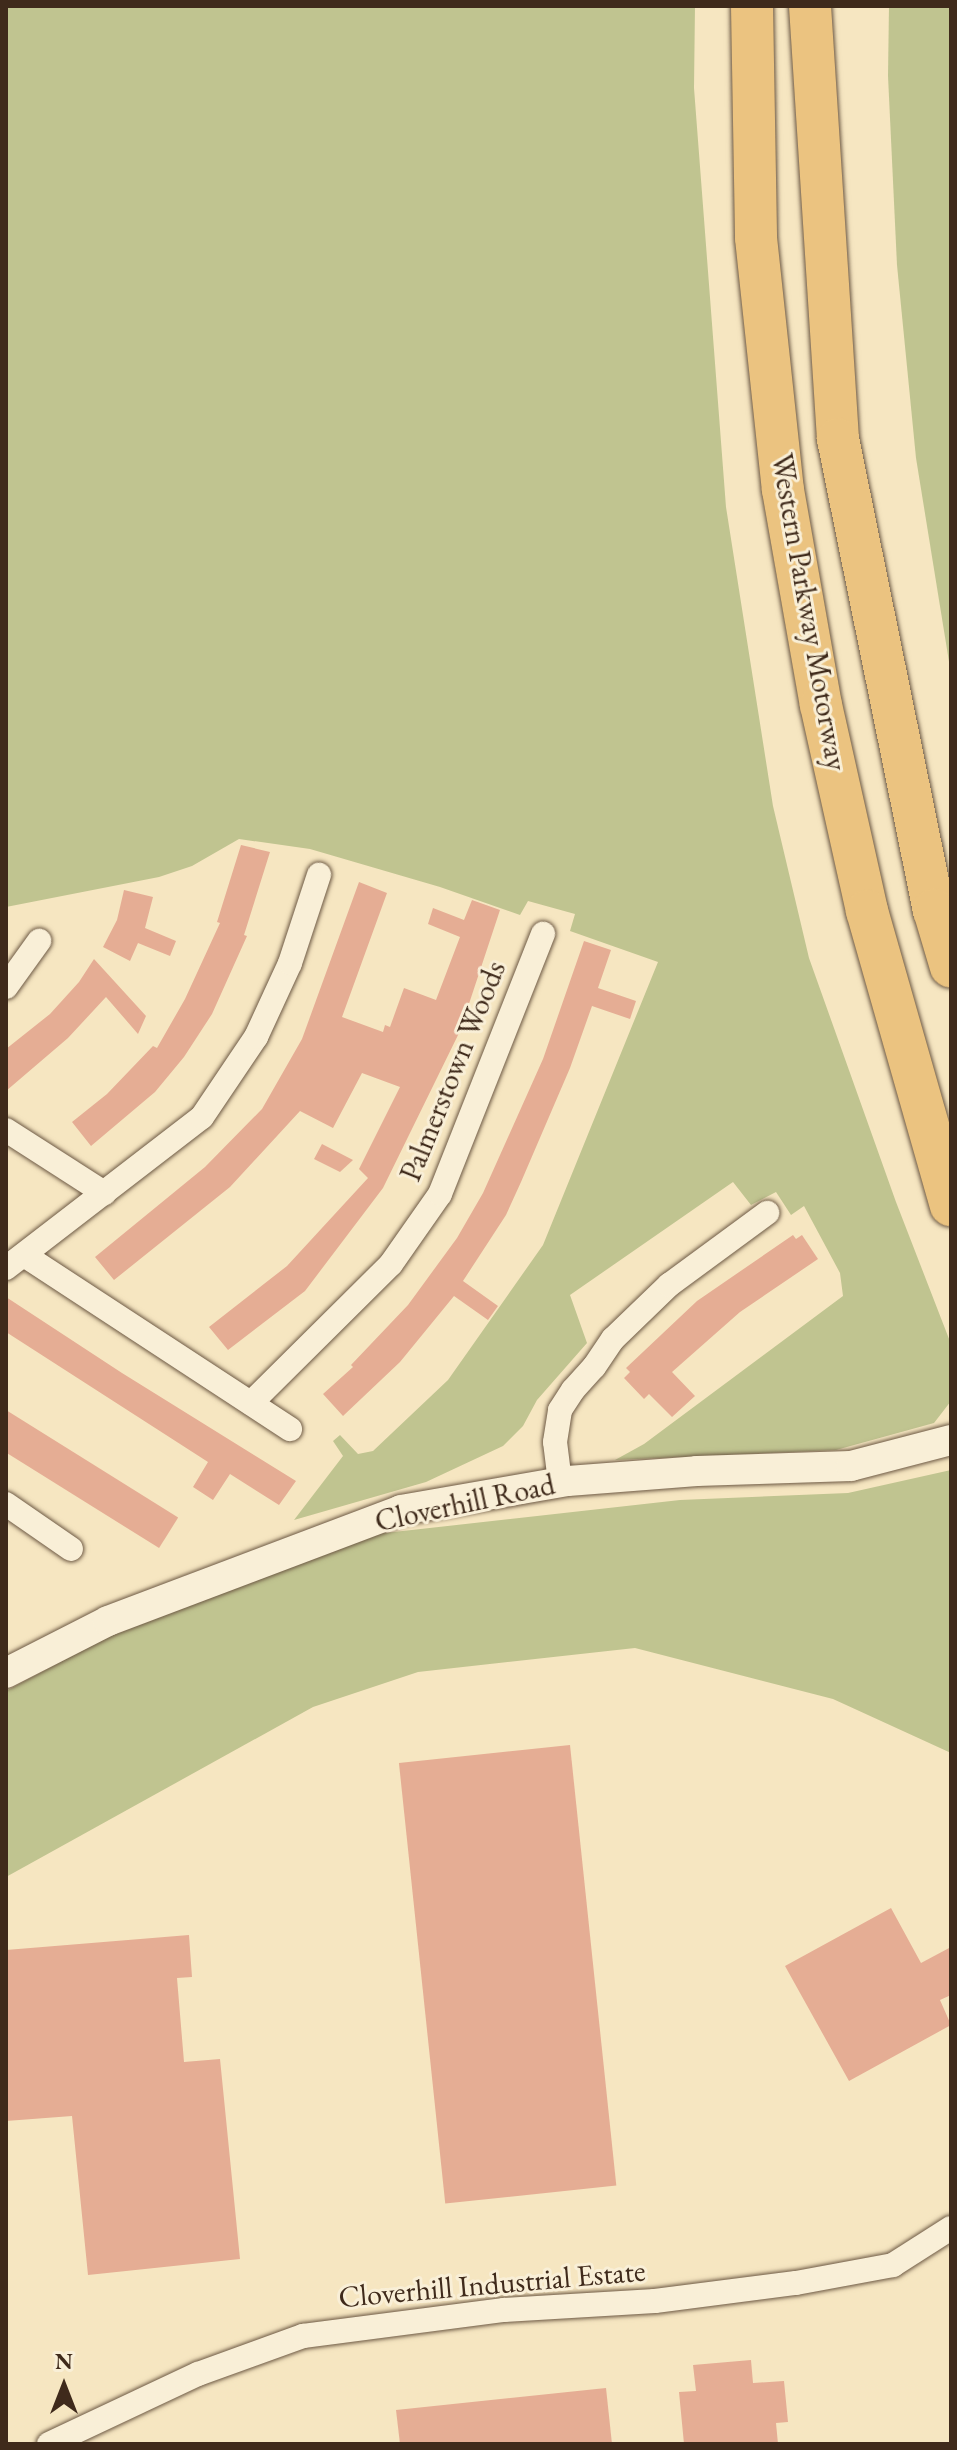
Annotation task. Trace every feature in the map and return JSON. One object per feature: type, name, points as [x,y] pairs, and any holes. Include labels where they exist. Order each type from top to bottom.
[{"type":"highway","name":"Western Parkway Motorway","points":[[752,6],[756,238],[783,490],[821,705],[867,911],[951,1205]]},
{"type":"highway","name":"Western Parkway Motorway","points":[[810,6],[838,439],[934,910],[951,967]]},
{"type":"street","points":[[290,1429],[15,1262],[202,1117],[256,1037],[290,963],[319,875]]},
{"type":"street","name":"Palmerstown Woods","points":[[251,1403],[391,1264],[440,1194],[543,934]]},
{"type":"street","points":[[6,987],[39,941]]},
{"type":"street","points":[[6,1130],[104,1193]]},
{"type":"street","points":[[560,1482],[555,1442],[560,1410],[573,1390],[613,1339],[669,1285],[767,1213]]},
{"type":"street","name":"Cloverhill Road","points":[[6,1673],[108,1621],[401,1510],[560,1482],[697,1471],[851,1466],[951,1440]]},
{"type":"street","points":[[6,1504],[71,1549]]},
{"type":"street","name":"Cloverhill Industrial Estate","points":[[49,2444],[198,2374],[303,2336],[504,2310],[655,2301],[785,2285],[893,2265],[951,2228]]},
{"type":"green space","points":[[6,6],[695,6],[694,88],[726,507],[773,806],[809,958],[896,1202],[951,1344],[951,1401],[934,1423],[836,1450],[615,1460],[644,1444],[843,1296],[840,1273],[804,1206],[791,1215],[776,1192],[751,1205],[733,1182],[570,1295],[587,1343],[537,1400],[523,1426],[503,1446],[426,1482],[294,1520],[343,1456],[333,1441],[340,1435],[358,1454],[373,1451],[448,1380],[543,1245],[658,962],[570,931],[575,914],[528,901],[520,915],[440,887],[310,849],[239,839],[192,866],[159,877],[6,907]]},
{"type":"green space","points":[[889,6],[951,6],[951,674],[916,458],[897,265],[888,76]]},
{"type":"green space","points":[[951,1470],[951,1753],[833,1699],[635,1648],[418,1672],[313,1707],[6,1877],[6,1691],[106,1638],[376,1534],[680,1500],[848,1493]]},
{"type":"building","points":[[241,845],[270,852],[244,935],[247,936],[212,1014],[184,1057],[155,1092],[91,1146],[72,1122],[107,1094],[153,1046],[157,1048],[185,999],[220,923],[217,922]]},
{"type":"building","points":[[359,882],[387,893],[342,1017],[383,1032],[385,1025],[390,1027],[404,988],[436,1000],[460,937],[428,924],[433,908],[464,920],[472,900],[500,910],[460,1031],[383,1188],[305,1291],[228,1350],[209,1327],[287,1266],[368,1178],[359,1169],[400,1087],[362,1073],[333,1128],[300,1111],[230,1187],[114,1280],[95,1257],[205,1167],[262,1109],[302,1039]]},
{"type":"building","points":[[124,890],[153,897],[145,928],[176,941],[170,956],[138,943],[130,961],[103,947],[117,920]]},
{"type":"building","points":[[584,941],[611,950],[598,988],[636,1001],[630,1019],[592,1006],[570,1068],[506,1215],[463,1281],[498,1306],[488,1320],[454,1296],[400,1362],[343,1416],[323,1394],[353,1367],[351,1365],[408,1305],[457,1238],[483,1193],[543,1059]]},
{"type":"building","points":[[94,959],[146,1016],[138,1034],[106,997],[68,1038],[6,1091],[6,1049],[50,1014],[79,982]]},
{"type":"building","points":[[322,1144],[353,1160],[340,1172],[314,1159]]},
{"type":"building","points":[[793,1235],[796,1239],[802,1235],[818,1259],[740,1312],[672,1372],[695,1396],[672,1417],[649,1394],[644,1399],[624,1378],[630,1372],[626,1368],[697,1301]]},
{"type":"building","points":[[6,1297],[296,1481],[279,1505],[230,1474],[213,1500],[193,1487],[208,1462],[6,1332]]},
{"type":"building","points":[[6,1410],[178,1518],[159,1548],[6,1452]]},
{"type":"building","points":[[570,1745],[616,2186],[445,2204],[399,1763]]},
{"type":"building","points":[[891,1908],[921,1963],[951,1947],[951,1995],[940,2000],[951,2025],[849,2081],[785,1966]]},
{"type":"building","points":[[189,1935],[192,1977],[177,1978],[184,2062],[220,2059],[240,2259],[88,2275],[72,2116],[6,2121],[6,1950]]},
{"type":"building","points":[[751,2360],[753,2383],[784,2381],[788,2422],[776,2423],[778,2444],[684,2444],[679,2392],[696,2391],[693,2365]]},
{"type":"building","points":[[606,2388],[612,2444],[400,2444],[396,2410]]}]
